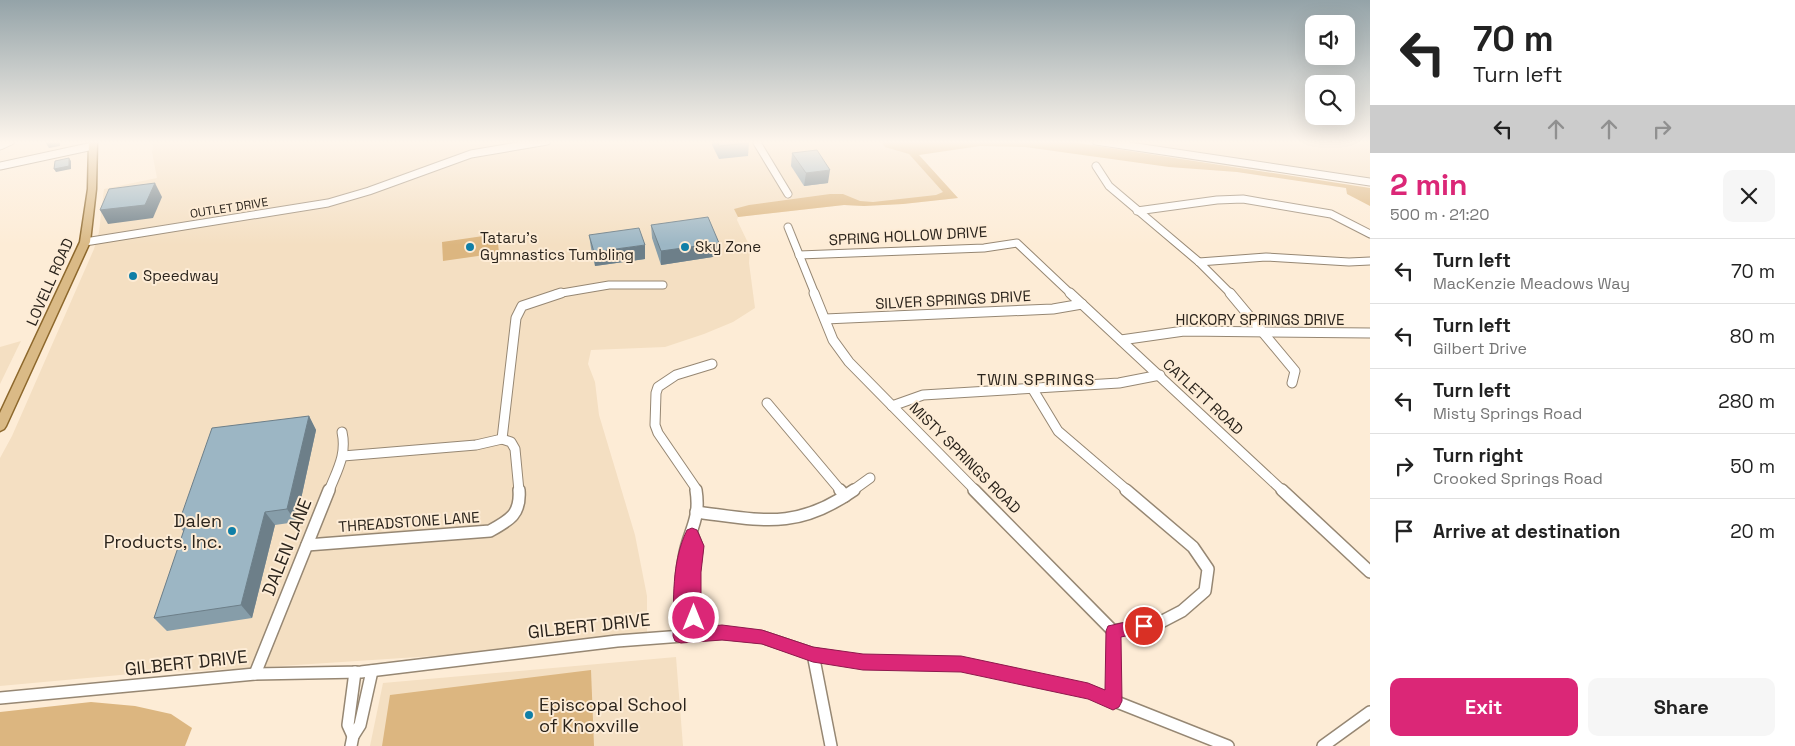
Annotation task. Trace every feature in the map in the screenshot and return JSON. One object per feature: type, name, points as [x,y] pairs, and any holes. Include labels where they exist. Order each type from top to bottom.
[{"type":"main road","name":"LOVELL ROAD","points":[[0,426],[85,242],[92,176]]},
{"type":"main road","points":[[0,406],[12,402]]},
{"type":"street","name":"OUTLET DRIVE","points":[[85,242],[322,205],[411,176]]},
{"type":"street","points":[[777,176],[788,194]]},
{"type":"street","points":[[1102,176],[1108,186],[1199,262],[1229,291],[1295,371],[1292,383]]},
{"type":"street","points":[[1329,176],[1370,182]]},
{"type":"street","points":[[1137,211],[1216,200],[1243,199],[1331,214],[1370,234]]},
{"type":"street","name":"MISTY SPRINGS ROAD","points":[[788,227],[833,340],[849,362],[1114,631]]},
{"type":"street","name":"SPRING HOLLOW DRIVE","points":[[799,255],[984,248],[1017,243]]},
{"type":"street","name":"CATLETT ROAD","points":[[1017,243],[1370,572]]},
{"type":"street","points":[[1199,262],[1260,256],[1358,263],[1370,261]]},
{"type":"street","points":[[343,456],[476,445],[502,439],[516,318],[522,306],[559,294],[603,284],[630,282],[663,285]]},
{"type":"street","name":"SILVER SPRINGS DRIVE","points":[[825,319],[1053,308],[1082,304]]},
{"type":"street","name":"HICKORY SPRINGS DRIVE","points":[[1121,340],[1184,332],[1370,334]]},
{"type":"street","points":[[681,636],[681,580],[685,552],[692,534],[698,504],[695,487],[658,433],[656,425],[656,392],[658,387],[666,380],[712,364]]},
{"type":"street","points":[[892,406],[923,395],[1119,383],[1160,375]]},
{"type":"street","points":[[1032,388],[1058,431],[1193,547],[1208,569],[1205,591],[1182,611],[1159,623],[1114,631],[1113,701]]},
{"type":"street","points":[[767,403],[844,496]]},
{"type":"street","name":"DALEN LANE","points":[[255,674],[343,456],[345,445],[342,432]]},
{"type":"street","name":"THREADSTONE LANE","points":[[307,545],[490,531],[503,524],[513,515],[519,504],[515,449],[511,442],[502,439]]},
{"type":"street","points":[[696,512],[782,521],[828,507],[870,478]]},
{"type":"street","points":[[692,534],[697,546],[694,572],[694,635]]},
{"type":"street","name":"GILBERT DRIVE","points":[[0,698],[255,674],[372,671],[617,640],[722,632],[762,637],[813,654],[863,662],[961,664],[1088,691],[1228,746]]},
{"type":"street","points":[[813,654],[831,746]]},
{"type":"street","points":[[352,741],[360,725],[372,671]]},
{"type":"street","points":[[352,741],[348,725],[354,672]]},
{"type":"street","points":[[1323,746],[1370,712]]},
{"type":"shaded area","points":[[157,176],[937,176],[958,198],[903,204],[844,205],[738,217],[737,220],[750,247],[749,263],[755,308],[733,322],[665,347],[591,350],[588,364],[595,382],[599,415],[635,535],[647,596],[647,632],[464,654],[142,673],[0,686],[0,458],[12,436],[94,249],[99,232],[104,189],[157,178]]},
{"type":"shaded area","points":[[929,176],[938,176],[958,198],[903,204],[844,205],[738,217],[734,209],[749,205],[830,194],[843,194],[860,201],[873,202],[936,195],[943,192]]},
{"type":"shaded area","points":[[1263,176],[1291,176],[1370,188],[1370,206],[1347,194],[1346,188]]},
{"type":"shaded area","points":[[1349,176],[1370,176],[1370,179]]},
{"type":"shaded area","name":"Tataru's Gymnastics Tumbling","points":[[497,234],[499,253],[443,261],[442,242]]},
{"type":"shaded area","points":[[21,341],[17,349],[0,384],[0,347]]},
{"type":"shaded area","name":"Episcopal School of Knoxville","points":[[676,657],[683,746],[370,746],[383,683]]},
{"type":"shaded area","points":[[591,670],[594,746],[382,746],[390,695]]},
{"type":"shaded area","points":[[91,702],[135,706],[171,714],[192,728],[185,746],[0,746],[0,712]]},
{"type":"building","points":[[155,183],[145,205],[100,210],[109,189]]},
{"type":"building","points":[[708,217],[719,243],[661,251],[651,225]]},
{"type":"building","points":[[639,228],[645,245],[594,252],[589,235]]},
{"type":"building","name":"Dalen Products, Inc.","points":[[309,416],[287,509],[265,512],[241,605],[154,618],[186,524],[178,525],[212,428]]},
{"type":"place","name":"Tataru's Gymnastics Tumbling","points":[[470,247]]},
{"type":"place","name":"Sky Zone","points":[[685,247]]},
{"type":"place","name":"Speedway","points":[[133,276]]},
{"type":"place","name":"Dalen Products, Inc.","points":[[232,531]]},
{"type":"place","name":"Episcopal School of Knoxville","points":[[529,715]]},
{"type":"district","name":"TWIN SPRINGS","points":[[1036,379]]},
{"type":"route","points":[[694,618],[694,572],[697,546],[692,534],[685,552],[681,580],[681,636],[722,632],[762,637],[813,654],[863,662],[961,664],[1088,691],[1113,701],[1114,631],[1144,626]]}]
